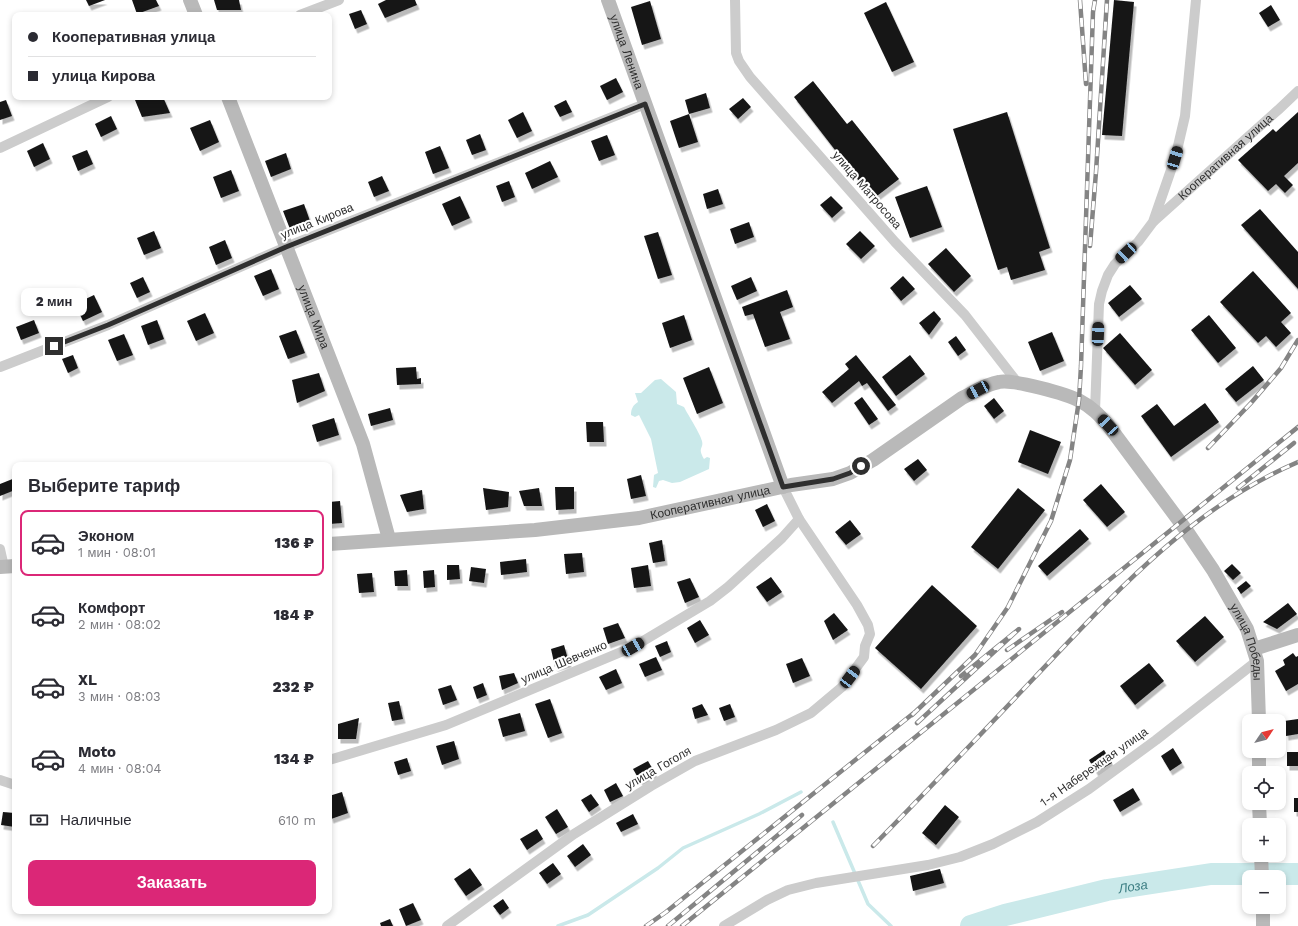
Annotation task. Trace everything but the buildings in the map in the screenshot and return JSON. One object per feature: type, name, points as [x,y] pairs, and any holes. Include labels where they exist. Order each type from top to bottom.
[{"type":"main road","points":[[190,0],[195,12]]},
{"type":"main road","name":"улица Ленина","points":[[608,0],[783,487]]},
{"type":"main road","name":"улица Мира","points":[[229,100],[363,444],[389,540]]},
{"type":"main road","name":"Кооперативная улица","points":[[332,544],[535,530],[639,518],[783,487],[833,479],[850,473],[873,460],[968,395],[1001,381],[1017,382],[1079,400],[1095,411],[1108,425],[1131,458]]},
{"type":"main road","name":"улица Победы","points":[[1131,458],[1186,530],[1247,628],[1256,655],[1259,714]]},
{"type":"main road","points":[[1256,655],[1298,635]]},
{"type":"main road","points":[[1263,914],[1263,926]]},
{"type":"street","points":[[308,12],[339,0]]},
{"type":"street","name":"улица Матросова","points":[[735,0],[736,53],[739,61],[750,77],[896,242],[965,315],[1017,382]]},
{"type":"street","points":[[1095,411],[1099,304],[1102,291],[1108,275],[1115,264],[1138,242],[1153,222],[1178,146],[1185,116],[1196,0]]},
{"type":"street","name":"Кооперативная улица","points":[[1153,222],[1298,91]]},
{"type":"street","points":[[0,148],[102,100]]},
{"type":"street","name":"улица Кирова","points":[[0,367],[108,325],[286,247],[645,104]]},
{"type":"street","points":[[783,487],[799,519]]},
{"type":"street","name":"улица Гоголя","points":[[447,926],[574,834],[651,786],[695,761],[776,730],[811,713],[842,687],[864,657],[865,646],[870,634],[868,626],[858,605],[799,519]]},
{"type":"street","name":"улица Шевченко","points":[[332,759],[446,725],[633,647],[710,601],[728,587],[782,538],[799,519]]},
{"type":"street","points":[[0,549],[6,567]]},
{"type":"street","name":"1-я Набережная улица","points":[[724,926],[767,900],[788,890],[816,883],[928,865],[960,857],[993,844],[1037,822],[1089,790],[1156,740],[1256,655]]},
{"type":"street","points":[[0,780],[12,784]]},
{"type":"water","points":[[661,379],[676,392],[677,404],[684,407],[701,438],[701,450],[704,459],[707,457],[710,458],[709,469],[680,482],[672,483],[663,480],[659,481],[656,488],[653,487],[654,475],[658,473],[651,439],[639,415],[635,417],[631,415],[631,413],[632,409],[638,402],[635,393],[641,393],[655,380]]},
{"type":"waterway","points":[[558,926],[588,915],[658,868],[683,848],[759,814],[801,792]]},
{"type":"waterway","points":[[833,822],[868,904],[891,926]]},
{"type":"waterway","name":"Лоза","points":[[971,926],[1005,915],[1107,890],[1211,874],[1298,874]]},
{"type":"railway","points":[[1080,0],[1086,84]]},
{"type":"railway","points":[[912,715],[975,655],[1008,607],[1051,521],[1070,460],[1079,400],[1081,366],[1093,12],[1095,0]]},
{"type":"railway","points":[[1090,246],[1107,0]]},
{"type":"railway","points":[[1208,448],[1251,403],[1281,368],[1298,340]]},
{"type":"railway","points":[[682,926],[1298,427]]},
{"type":"railway","points":[[1238,488],[1294,443]]},
{"type":"railway","points":[[873,846],[1095,614],[1156,555],[1223,503],[1260,481],[1298,462]]},
{"type":"railway","points":[[1007,650],[1062,612]]},
{"type":"railway","points":[[917,723],[1019,629],[961,676]]},
{"type":"railway","points":[[646,926],[666,912],[915,712]]},
{"type":"railway","points":[[668,926],[802,815]]},
{"type":"route","points":[[54,346],[108,325],[286,247],[645,104],[783,487],[833,479],[850,473],[861,466]]}]
